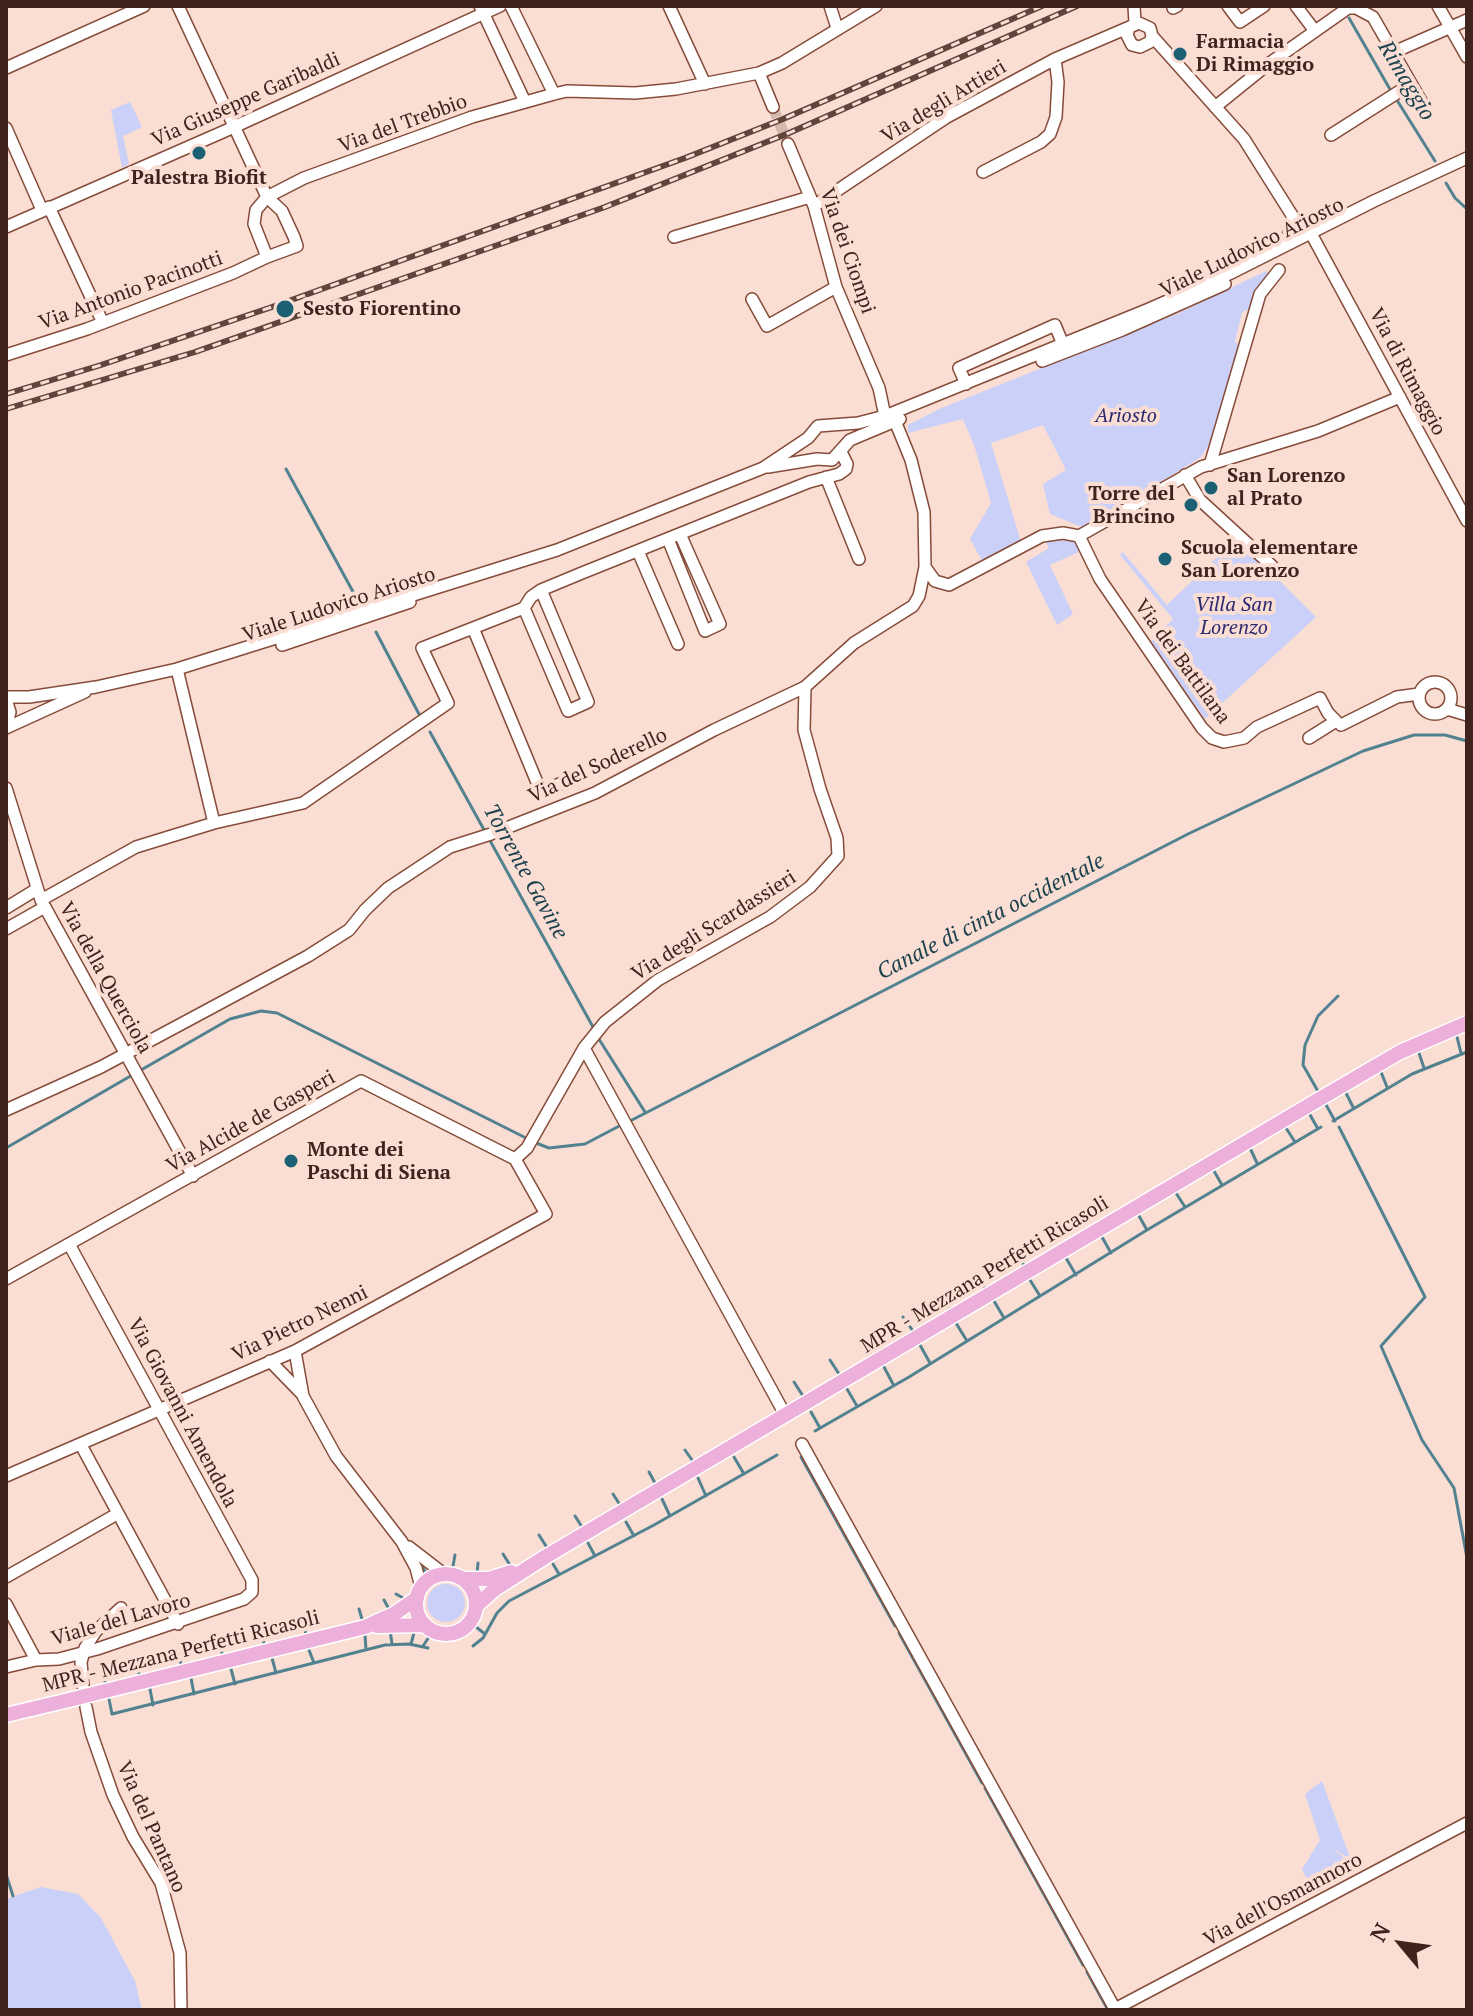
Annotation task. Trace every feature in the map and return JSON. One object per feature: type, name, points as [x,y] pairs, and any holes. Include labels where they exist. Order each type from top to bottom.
[{"type":"main road","name":"MPR - Mezzana Perfetti Ricasoli","points":[[476,1606],[527,1568],[1311,1104],[1400,1052],[1467,1023]]},
{"type":"main road","name":"MPR - Mezzana Perfetti Ricasoli","points":[[463,1579],[489,1579],[527,1568]]},
{"type":"main road","points":[[444,1574],[463,1579],[474,1591],[476,1606],[471,1621],[459,1631],[439,1633],[425,1625],[419,1616],[419,1593],[435,1576],[444,1574]]},
{"type":"main road","name":"MPR - Mezzana Perfetti Ricasoli","points":[[6,1715],[365,1627],[394,1614],[419,1593]]},
{"type":"main road","name":"MPR - Mezzana Perfetti Ricasoli","points":[[365,1627],[425,1625]]},
{"type":"street","points":[[6,68],[144,6]]},
{"type":"street","points":[[178,6],[267,197],[254,217],[267,257]]},
{"type":"street","name":"Via Giuseppe Garibaldi","points":[[6,227],[233,127],[482,10],[500,6]]},
{"type":"street","points":[[511,6],[554,94]]},
{"type":"street","points":[[669,6],[705,84]]},
{"type":"street","points":[[830,6],[837,28]]},
{"type":"street","name":"Via del Trebbio","points":[[267,197],[304,178],[472,117],[554,94],[595,90],[635,93],[759,73],[782,63],[876,6]]},
{"type":"street","points":[[1130,42],[1127,35],[1132,26],[1134,6]]},
{"type":"street","points":[[1228,6],[1240,22],[1264,6]]},
{"type":"street","points":[[1296,6],[1315,31]]},
{"type":"street","points":[[1438,6],[1467,57]]},
{"type":"street","points":[[1215,107],[1315,31],[1348,8],[1356,8],[1373,17],[1425,108]]},
{"type":"street","points":[[482,10],[525,102]]},
{"type":"street","points":[[1394,52],[1467,20]]},
{"type":"street","name":"Via di Rimaggio","points":[[1132,26],[1147,25],[1150,40],[1244,139],[1295,220],[1311,237],[1467,521]]},
{"type":"street","name":"Via degli Artieri","points":[[674,237],[812,201],[947,117],[1055,59],[1132,26]]},
{"type":"street","name":"Via di Rimaggio","points":[[1130,42],[1140,47],[1150,40]]},
{"type":"street","name":"Via degli Artieri","points":[[1098,42],[1130,42]]},
{"type":"street","points":[[983,172],[1041,142],[1050,134],[1056,117],[1058,82],[1055,59]]},
{"type":"street","points":[[759,73],[773,107]]},
{"type":"street","points":[[1331,135],[1411,84]]},
{"type":"street","points":[[1056,117],[1063,130]]},
{"type":"street","points":[[6,128],[103,323]]},
{"type":"street","name":"Via dei Ciompi","points":[[788,144],[812,201],[836,287],[911,460],[924,512],[925,567]]},
{"type":"street","name":"Viale Ludovico Ariosto","points":[[763,468],[817,459],[832,460],[850,440],[861,434],[1177,306],[1463,163]]},
{"type":"street","name":"Via Antonio Pacinotti","points":[[6,355],[103,323],[297,246],[282,211],[267,197]]},
{"type":"street","points":[[1273,253],[1287,242],[1295,220]]},
{"type":"street","name":"Viale Ludovico Ariosto","points":[[6,698],[96,687],[196,664],[243,657],[343,626],[648,516],[763,468],[808,438],[818,426],[893,421],[966,384],[1175,298],[1311,237]]},
{"type":"street","points":[[1210,465],[1260,294],[1279,270]]},
{"type":"street","points":[[752,299],[767,326],[836,287]]},
{"type":"street","points":[[966,384],[959,368],[1055,325],[1063,343]]},
{"type":"street","name":"Viale Ludovico Ariosto","points":[[1050,357],[1064,347],[1063,343]]},
{"type":"street","points":[[925,567],[935,581],[949,585],[1042,536],[1063,533],[1079,536],[1185,475],[1318,431],[1400,397]]},
{"type":"street","points":[[6,929],[41,899],[136,847],[214,823],[303,803],[448,703],[422,648],[524,608],[531,597],[541,590],[839,474],[846,469],[843,438],[831,425]]},
{"type":"street","points":[[808,438],[808,448],[817,459]]},
{"type":"street","points":[[1185,475],[1200,500],[1272,566]]},
{"type":"street","points":[[826,477],[859,559]]},
{"type":"street","points":[[668,539],[705,631],[720,624],[680,534]]},
{"type":"street","name":"Via dei Battilana","points":[[1079,536],[1100,579],[1202,728],[1212,738],[1224,742],[1244,738],[1257,727],[1320,698],[1336,721],[1309,738]]},
{"type":"street","points":[[638,551],[678,644]]},
{"type":"street","points":[[805,687],[854,643],[913,606],[919,596],[925,567]]},
{"type":"street","points":[[524,608],[568,711],[588,702],[541,590]]},
{"type":"street","points":[[473,628],[541,792],[562,783]]},
{"type":"street","points":[[177,669],[214,823]]},
{"type":"street","points":[[1341,725],[1397,697],[1419,694],[1429,682],[1440,682],[1450,694],[1447,709]]},
{"type":"street","name":"Viale Ludovico Ariosto","points":[[6,728],[96,687]]},
{"type":"street","name":"Via del Soderello","points":[[6,1110],[101,1067],[308,956],[349,930],[388,888],[450,847],[595,793],[714,730],[805,687]]},
{"type":"street","name":"Via degli Scardassieri","points":[[515,1159],[527,1148],[584,1048],[605,1022],[635,996],[699,955],[770,917],[810,887],[838,856],[837,838],[804,730],[805,687]]},
{"type":"street","points":[[1419,694],[1420,704],[1427,712],[1438,714],[1447,709],[1467,715]]},
{"type":"street","points":[[6,698],[10,712],[6,728]]},
{"type":"street","name":"Via della Querciola","points":[[6,788],[41,899],[193,1176]]},
{"type":"street","points":[[6,908],[41,899]]},
{"type":"street","points":[[584,1048],[782,1409]]},
{"type":"street","name":"Via Alcide de Gasperi","points":[[6,1279],[361,1081],[515,1159]]},
{"type":"street","name":"Via Pietro Nenni","points":[[6,1476],[295,1351],[546,1214],[515,1159]]},
{"type":"street","name":"Via Giovanni Amendola","points":[[69,1244],[252,1580],[252,1592],[244,1599]]},
{"type":"street","points":[[295,1351],[303,1396]]},
{"type":"street","points":[[270,1361],[303,1396],[336,1456],[402,1542],[416,1568],[419,1593]]},
{"type":"street","points":[[802,1444],[1115,2009]]},
{"type":"street","points":[[81,1445],[178,1624]]},
{"type":"street","points":[[6,1577],[117,1514]]},
{"type":"street","points":[[402,1542],[444,1574]]},
{"type":"street","name":"Viale del Lavoro","points":[[6,1667],[83,1654],[244,1599]]},
{"type":"street","points":[[6,1604],[36,1660]]},
{"type":"street","points":[[83,1686],[80,1669],[83,1654],[96,1631],[121,1608]]},
{"type":"street","name":"Via del Pantano","points":[[86,1707],[91,1732],[113,1795],[133,1837],[161,1883],[180,1953],[181,2010]]},
{"type":"street","name":"Via dell'Osmannoro","points":[[1115,2009],[1467,1823]]},
{"type":"green space","points":[[130,102],[142,127],[123,136],[129,164],[122,168],[111,110]]},
{"type":"green space","name":"Ariosto","points":[[1266,271],[1270,276],[1252,311],[1242,313],[1235,341],[1241,349],[1224,395],[1213,439],[1201,457],[1086,529],[1050,514],[1043,484],[1066,470],[1043,425],[991,443],[1022,545],[984,564],[970,539],[991,503],[963,419],[908,433],[908,425],[939,409],[1177,314]]},
{"type":"green space","points":[[1054,534],[1077,539],[1081,551],[1050,565],[1073,614],[1057,625],[1026,562],[1049,548],[1044,538]]},
{"type":"green space","name":"Villa San Lorenzo","points":[[1237,538],[1316,617],[1205,719],[1150,643],[1173,619],[1120,555],[1123,552],[1167,605]]},
{"type":"green space","points":[[446,1584],[459,1590],[465,1603],[459,1616],[446,1622],[433,1616],[427,1603],[433,1590]]},
{"type":"green space","points":[[1322,1781],[1351,1860],[1331,1847],[1348,1861],[1310,1885],[1302,1869],[1320,1840],[1305,1794]]},
{"type":"green space","points":[[41,1887],[78,1894],[101,1918],[135,1981],[142,2010],[6,2010],[6,1899]]},
{"type":"waterway","name":"Rimaggio","points":[[1349,18],[1391,91]]},
{"type":"waterway","name":"Rimaggio","points":[[1395,97],[1435,161]]},
{"type":"waterway","name":"Rimaggio","points":[[1446,183],[1455,198],[1467,209]]},
{"type":"waterway","name":"Torrente Gavine","points":[[286,469],[357,599]]},
{"type":"waterway","name":"Torrente Gavine","points":[[376,632],[420,716]]},
{"type":"waterway","name":"Torrente Gavine","points":[[430,732],[593,1027]]},
{"type":"waterway","name":"Canale di cinta occidentale","points":[[630,1121],[1188,834],[1363,751],[1414,735],[1445,735],[1467,741]]},
{"type":"waterway","points":[[1319,1093],[1303,1065],[1305,1045],[1318,1016],[1338,996]]},
{"type":"waterway","name":"Canale di cinta occidentale","points":[[141,1070],[230,1019],[261,1011],[277,1013],[528,1139]]},
{"type":"waterway","name":"Torrente Gavine","points":[[597,1036],[645,1112]]},
{"type":"waterway","points":[[1457,1037],[1461,1053]]},
{"type":"waterway","points":[[1333,1121],[1412,1074],[1467,1052]]},
{"type":"waterway","points":[[1419,1053],[1424,1068]]},
{"type":"waterway","points":[[1381,1072],[1387,1087]]},
{"type":"waterway","name":"Canale di cinta occidentale","points":[[6,1148],[134,1074]]},
{"type":"waterway","points":[[1346,1093],[1353,1107]]},
{"type":"waterway","points":[[1325,1103],[1335,1121]]},
{"type":"waterway","points":[[1309,1113],[1318,1129]]},
{"type":"waterway","name":"Canale di cinta occidentale","points":[[536,1143],[549,1148],[585,1144],[623,1124]]},
{"type":"waterway","points":[[815,1431],[1321,1127]]},
{"type":"waterway","points":[[1339,1127],[1425,1297],[1381,1346],[1422,1440],[1454,1488],[1467,1558]]},
{"type":"waterway","points":[[1286,1128],[1295,1142]]},
{"type":"waterway","points":[[1250,1148],[1257,1163]]},
{"type":"waterway","points":[[1214,1171],[1222,1185]]},
{"type":"waterway","points":[[1176,1193],[1185,1207]]},
{"type":"waterway","points":[[1139,1216],[1147,1230]]},
{"type":"waterway","points":[[1102,1237],[1111,1253]]},
{"type":"waterway","points":[[1014,1252],[1024,1265]]},
{"type":"waterway","points":[[1066,1258],[1076,1275]]},
{"type":"waterway","points":[[975,1274],[985,1288]]},
{"type":"waterway","points":[[1030,1280],[1040,1296]]},
{"type":"waterway","points":[[941,1295],[950,1309]]},
{"type":"waterway","points":[[994,1301],[1004,1318]]},
{"type":"waterway","points":[[903,1317],[913,1331]]},
{"type":"waterway","points":[[956,1323],[967,1341]]},
{"type":"waterway","points":[[867,1338],[877,1352]]},
{"type":"waterway","points":[[920,1345],[930,1363]]},
{"type":"waterway","points":[[830,1360],[839,1374]]},
{"type":"waterway","points":[[884,1367],[893,1384]]},
{"type":"waterway","points":[[794,1382],[803,1396]]},
{"type":"waterway","points":[[847,1389],[857,1406]]},
{"type":"waterway","points":[[811,1412],[820,1428]]},
{"type":"waterway","points":[[685,1450],[692,1460]]},
{"type":"waterway","points":[[473,1646],[483,1638],[497,1613],[509,1601],[654,1525],[777,1455]]},
{"type":"waterway","points":[[734,1457],[744,1474]]},
{"type":"waterway","points":[[801,1457],[895,1626]]},
{"type":"waterway","points":[[649,1472],[655,1483]]},
{"type":"waterway","points":[[698,1478],[706,1496]]},
{"type":"waterway","points":[[613,1494],[620,1505]]},
{"type":"waterway","points":[[662,1499],[670,1516]]},
{"type":"waterway","points":[[575,1516],[582,1527]]},
{"type":"waterway","points":[[626,1522],[634,1536]]},
{"type":"waterway","points":[[539,1535],[546,1546]]},
{"type":"waterway","points":[[588,1543],[595,1556]]},
{"type":"waterway","points":[[503,1554],[510,1565]]},
{"type":"waterway","points":[[453,1566],[455,1555]]},
{"type":"waterway","points":[[477,1574],[478,1563]]},
{"type":"waterway","points":[[420,1564],[425,1571]]},
{"type":"waterway","points":[[553,1564],[559,1574]]},
{"type":"waterway","points":[[396,1594],[405,1599]]},
{"type":"waterway","points":[[384,1600],[389,1609]]},
{"type":"waterway","points":[[359,1609],[362,1619]]},
{"type":"waterway","points":[[303,1624],[306,1634]]},
{"type":"waterway","points":[[476,1627],[485,1634]]},
{"type":"waterway","points":[[411,1644],[415,1629]]},
{"type":"waterway","points":[[390,1630],[392,1644]]},
{"type":"waterway","points":[[261,1633],[264,1643]]},
{"type":"waterway","points":[[899,1633],[982,1783]]},
{"type":"waterway","points":[[365,1635],[366,1650]]},
{"type":"waterway","points":[[423,1646],[429,1637]]},
{"type":"waterway","points":[[220,1643],[222,1653]]},
{"type":"waterway","points":[[109,1699],[112,1714],[385,1645],[409,1644],[428,1648]]},
{"type":"waterway","points":[[309,1650],[314,1663]]},
{"type":"waterway","points":[[178,1654],[181,1664]]},
{"type":"waterway","points":[[272,1658],[276,1673]]},
{"type":"waterway","points":[[137,1664],[139,1674]]},
{"type":"waterway","points":[[231,1669],[235,1684]]},
{"type":"waterway","points":[[102,1672],[105,1682]]},
{"type":"waterway","points":[[191,1678],[194,1694]]},
{"type":"waterway","points":[[150,1689],[153,1705]]},
{"type":"waterway","points":[[985,1788],[1083,1965]]},
{"type":"waterway","points":[[6,1874],[13,1896]]},
{"type":"waterway","points":[[1087,1972],[1108,2010]]},
{"type":"tunnel","points":[[773,107],[788,144]]},
{"type":"railway","points":[[6,394],[272,307],[685,158],[783,119],[1042,6]]},
{"type":"railway","points":[[6,409],[195,352],[605,207],[789,133],[1077,6]]},
{"type":"place","name":"Farmacia Di Rimaggio","points":[[1180,54]]},
{"type":"place","name":"Palestra Biofit","points":[[199,153]]},
{"type":"place","name":"Sesto Fiorentino","points":[[285,309]]},
{"type":"place","name":"San Lorenzo al Prato","points":[[1211,488]]},
{"type":"place","name":"Torre del Brincino","points":[[1191,505]]},
{"type":"place","name":"Scuola elementare San Lorenzo","points":[[1165,559]]},
{"type":"place","name":"Monte dei Paschi di Siena","points":[[291,1161]]}]
